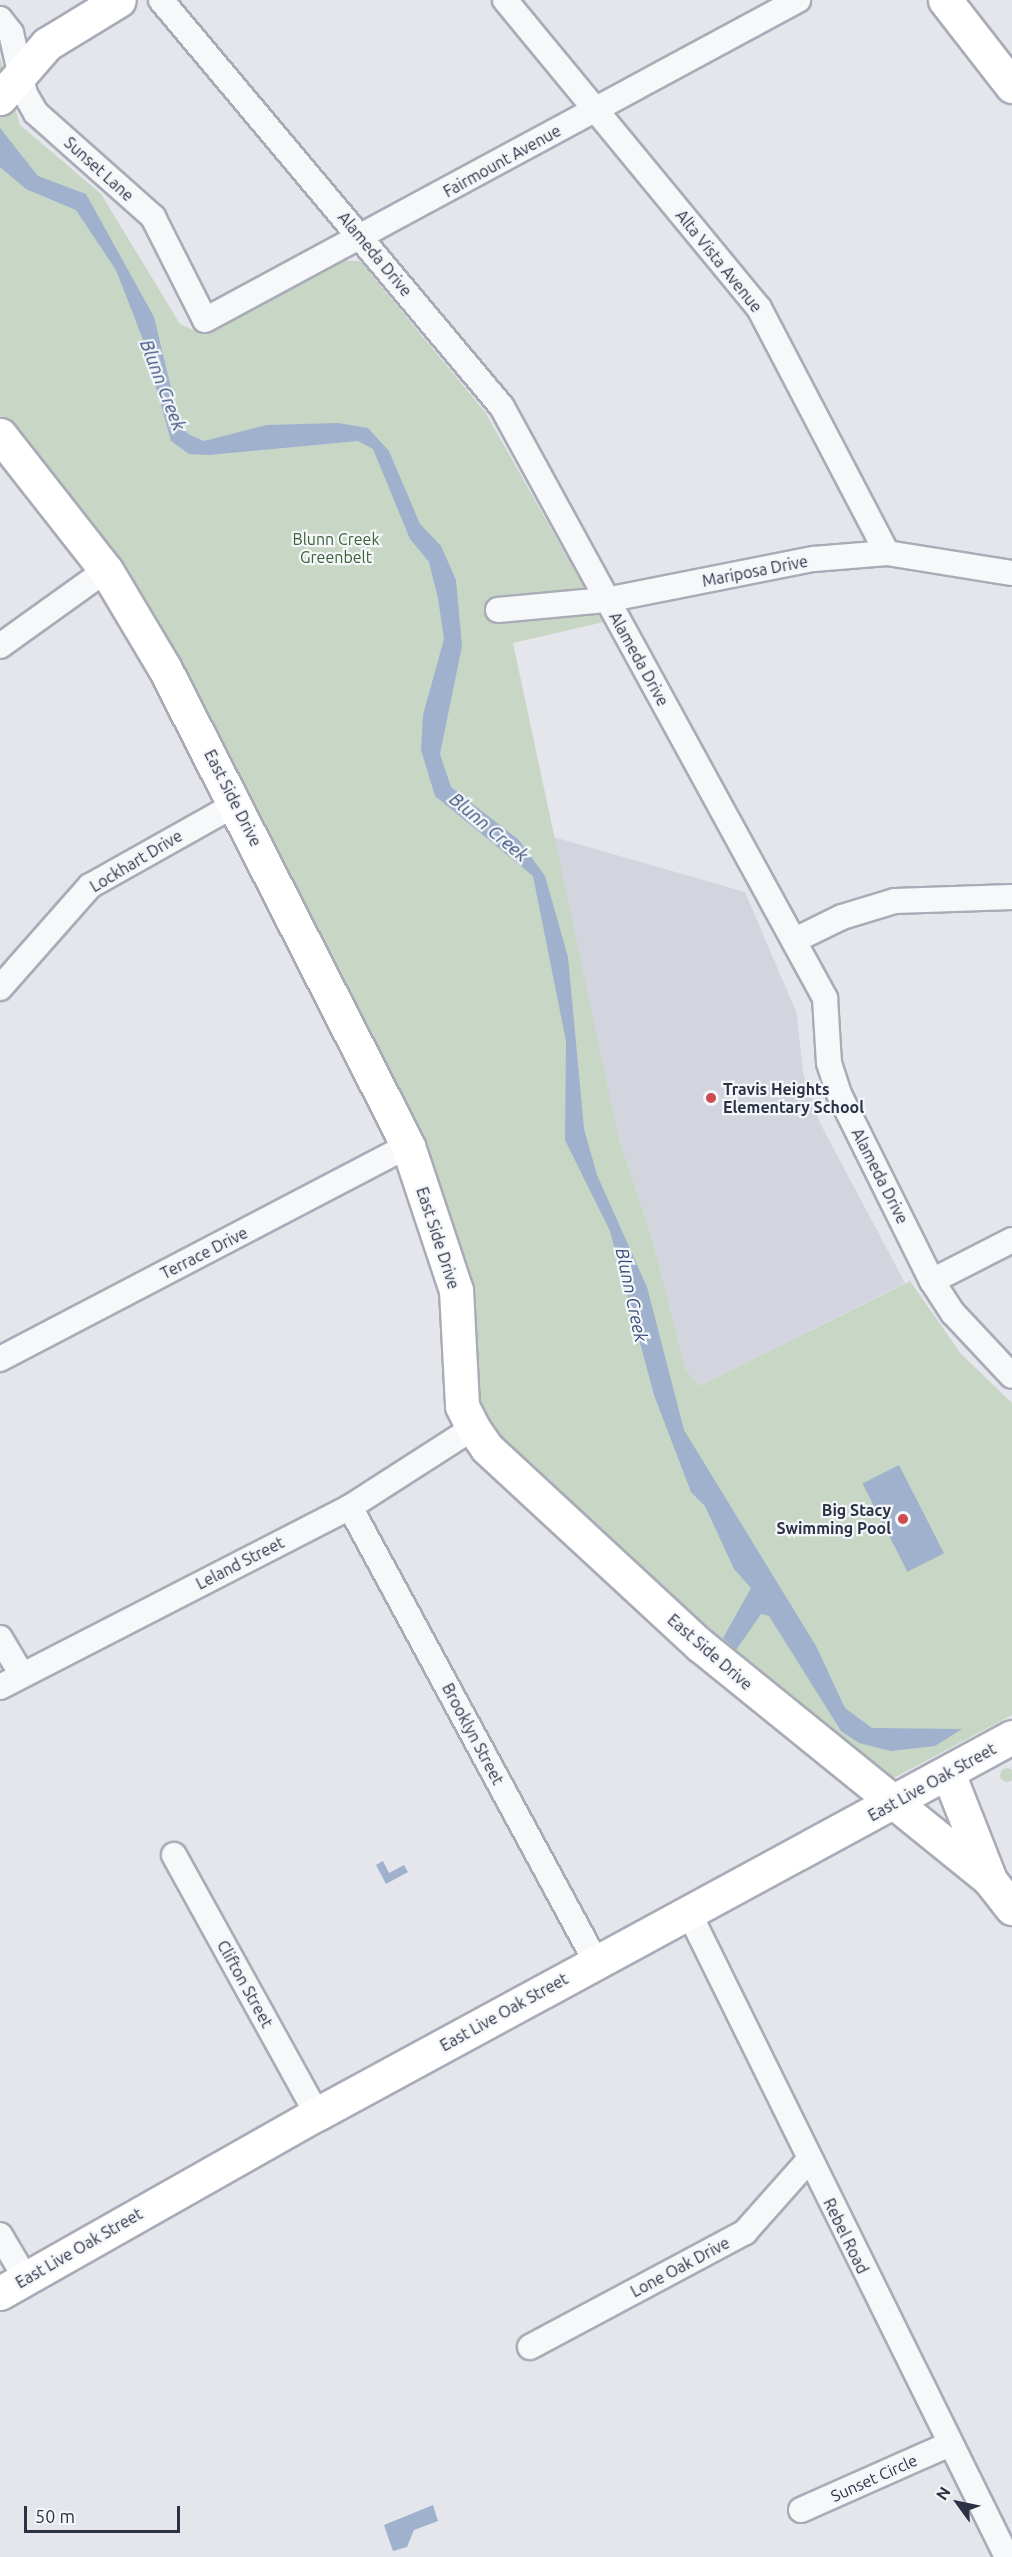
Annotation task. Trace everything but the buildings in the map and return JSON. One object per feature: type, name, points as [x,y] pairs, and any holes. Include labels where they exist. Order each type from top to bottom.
[{"type":"street","points":[[11,83],[47,44],[119,0]]},
{"type":"street","name":"Alameda Drive","points":[[161,0],[363,238],[502,407],[825,998],[829,1063],[838,1094],[932,1281],[953,1313],[1012,1376]]},
{"type":"street","name":"Alta Vista Avenue","points":[[505,0],[759,308],[887,553]]},
{"type":"street","name":"Fairmount Avenue","points":[[205,320],[363,238],[594,109],[798,0]]},
{"type":"street","points":[[945,0],[1012,86]]},
{"type":"street","name":"Sunset Lane","points":[[0,19],[11,83],[26,94],[36,113],[153,218],[205,320]]},
{"type":"street","name":"East Side Drive","points":[[0,435],[106,570],[236,804],[408,1146],[456,1290],[462,1406],[473,1428],[487,1448],[700,1645],[892,1805],[989,1879],[1012,1908]]},
{"type":"street","name":"Mariposa Drive","points":[[498,610],[606,600],[814,559],[887,553],[1012,573]]},
{"type":"street","points":[[0,646],[106,570]]},
{"type":"street","name":"Lockhart Drive","points":[[0,988],[90,886],[236,804]]},
{"type":"street","points":[[795,940],[842,917],[894,901],[1012,897]]},
{"type":"street","name":"Terrace Drive","points":[[0,1359],[408,1146]]},
{"type":"street","points":[[932,1281],[1012,1240]]},
{"type":"street","name":"Leland Street","points":[[0,1687],[350,1507],[473,1428]]},
{"type":"street","name":"Brooklyn Street","points":[[350,1507],[596,1962]]},
{"type":"street","points":[[0,1638],[22,1675]]},
{"type":"street","name":"East Live Oak Street","points":[[13,2286],[317,2114],[596,1962],[892,1805],[1012,1737]]},
{"type":"street","points":[[948,1773],[989,1879]]},
{"type":"street","name":"Clifton Street","points":[[174,1855],[317,2114]]},
{"type":"street","name":"Rebel Road","points":[[689,1913],[948,2445],[1007,2557]]},
{"type":"street","name":"Lone Oak Drive","points":[[530,2347],[745,2232],[809,2160]]},
{"type":"street","points":[[0,2235],[13,2286]]},
{"type":"street","name":"Sunset Circle","points":[[801,2511],[948,2445]]},
{"type":"shaded area","name":"Travis Heights Elementary School","points":[[550,836],[745,892],[797,1014],[803,1073],[820,1123],[905,1283],[699,1386],[685,1368],[653,1241],[618,1135]]},
{"type":"green space","name":"Blunn Creek Greenbelt","points":[[0,58],[20,125],[101,194],[180,324],[200,333],[341,261],[360,261],[485,412],[604,622],[513,643],[618,1135],[653,1241],[685,1368],[699,1386],[910,1281],[961,1354],[1012,1403],[1012,1715],[890,1780],[680,1616],[485,1427],[471,1405],[470,1299],[408,1107],[242,783],[118,563],[0,417]]},
{"type":"green space","points":[[1007,1768],[1012,1770],[1014,1775],[1012,1780],[1007,1782],[1002,1780],[1000,1775],[1002,1770]]},
{"type":"water","name":"Blunn Creek","points":[[0,128],[38,176],[86,194],[154,317],[178,417],[188,434],[204,441],[267,425],[338,423],[368,428],[389,451],[420,524],[441,546],[456,580],[462,646],[440,754],[451,787],[519,840],[545,876],[568,957],[584,1129],[597,1175],[647,1287],[684,1430],[816,1646],[845,1708],[872,1728],[962,1729],[935,1746],[891,1751],[859,1743],[841,1731],[769,1616],[761,1614],[736,1650],[723,1638],[751,1588],[734,1569],[705,1506],[691,1492],[654,1395],[610,1231],[565,1140],[566,1041],[533,876],[435,796],[421,750],[423,715],[444,639],[438,598],[429,562],[410,539],[373,449],[358,441],[209,455],[189,454],[171,441],[142,337],[116,270],[76,210],[26,189],[0,167]]},
{"type":"water","name":"Big Stacy Swimming Pool","points":[[899,1465],[944,1553],[907,1572],[862,1484]]},
{"type":"water","points":[[383,1861],[389,1873],[404,1865],[408,1872],[386,1884],[376,1865]]},
{"type":"water","points":[[433,2505],[438,2521],[414,2530],[407,2547],[393,2551],[384,2525]]},
{"type":"place","name":"Travis Heights Elementary School","points":[[711,1098]]},
{"type":"place","name":"Big Stacy Swimming Pool","points":[[903,1519]]}]
